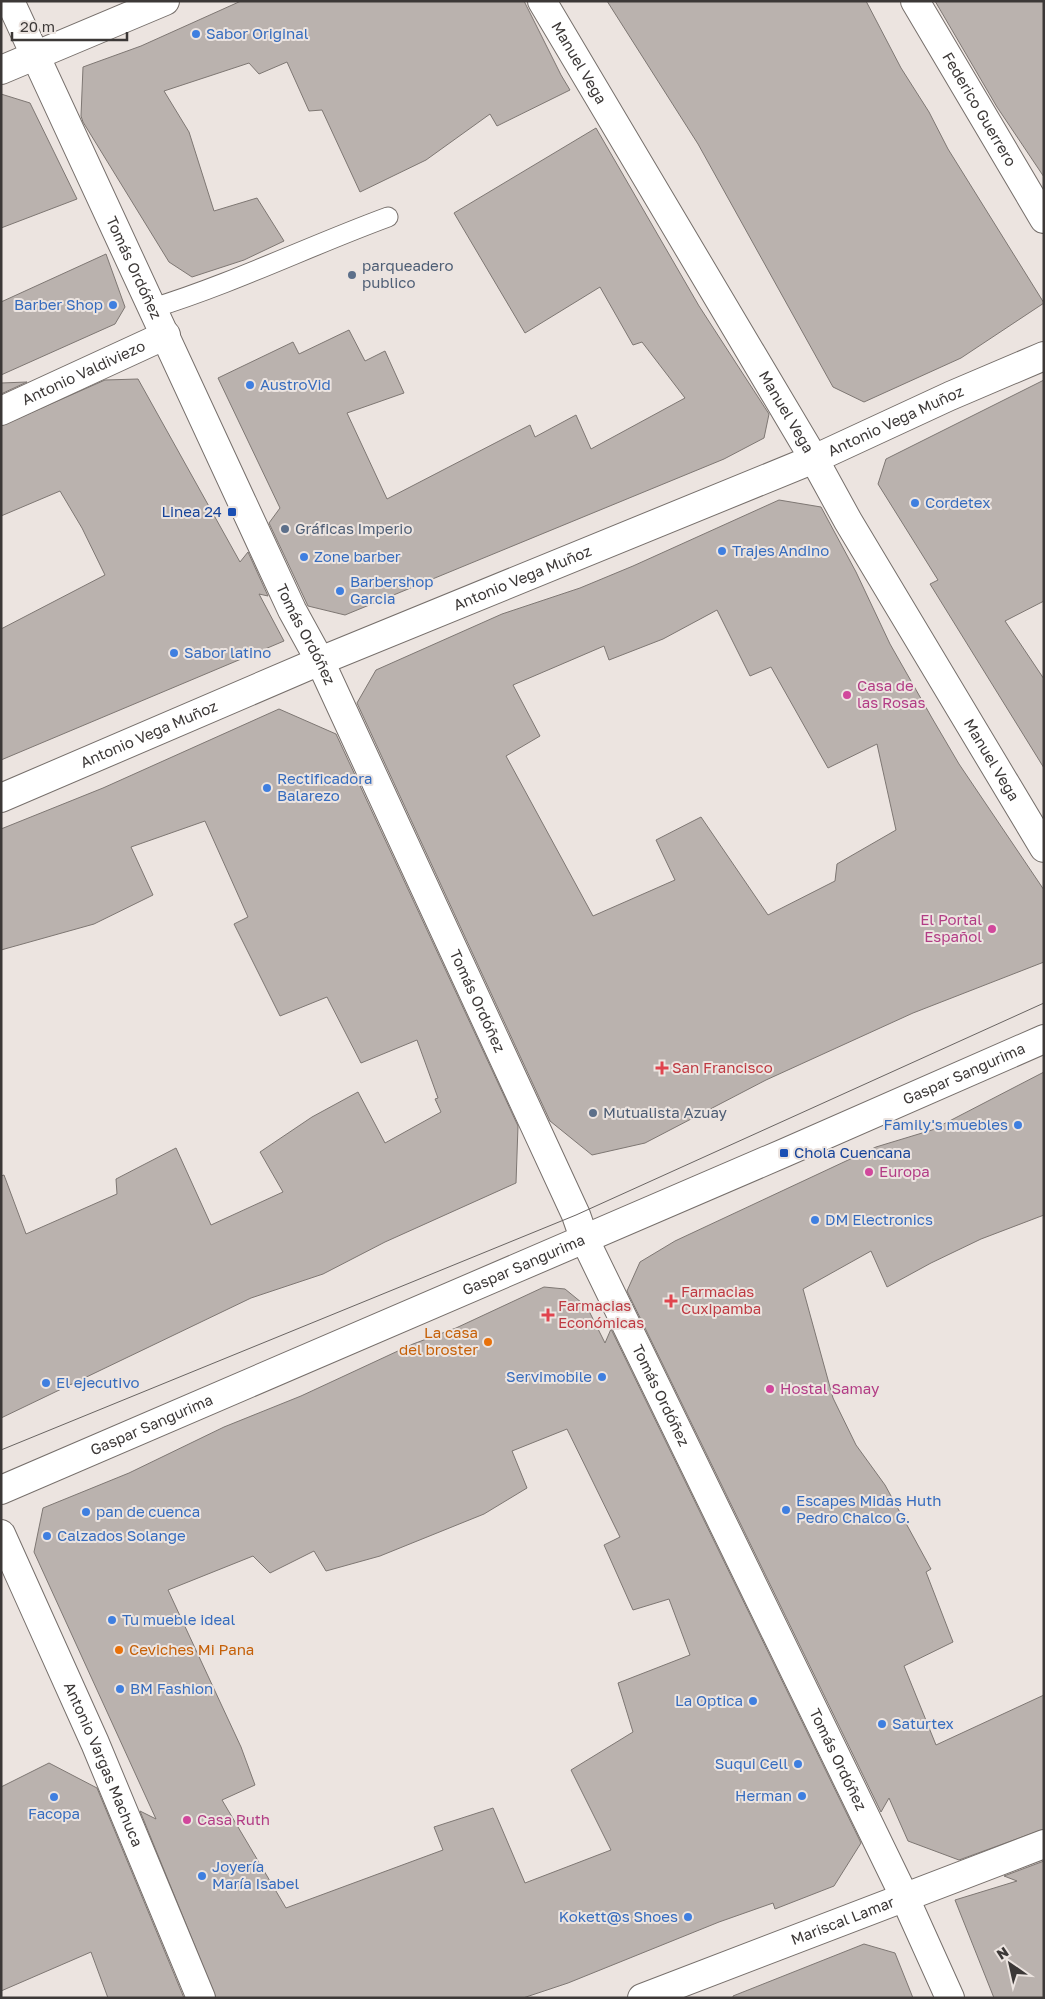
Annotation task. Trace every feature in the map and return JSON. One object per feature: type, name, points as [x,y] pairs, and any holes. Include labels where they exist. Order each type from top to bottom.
[{"type":"street","name":"Tomás Ordóñez","points":[[10,1],[37,55],[292,610],[320,661],[576,1215],[584,1238],[904,1896],[950,1998]]},
{"type":"street","points":[[1,70],[165,1]]},
{"type":"street","name":"Manuel Vega","points":[[542,1],[814,459],[848,521],[1044,848]]},
{"type":"street","name":"Federico Guerrero","points":[[915,1],[1044,219]]},
{"type":"street","name":"Antonio Valdiviezo","points":[[1,411],[166,335]]},
{"type":"street","name":"Antonio Vega Muñoz","points":[[1,798],[320,661],[814,459],[950,396],[1044,356]]},
{"type":"street","name":"Gaspar Sangurima","points":[[1,1490],[1044,1039]]},
{"type":"street","name":"Antonio Vargas Machuca","points":[[1,1534],[95,1744],[200,1998]]},
{"type":"street","name":"Mariscal Lamar","points":[[642,1998],[904,1896],[1044,1844]]},
{"type":"lane","points":[[154,308],[188,297],[388,217]]},
{"type":"building","points":[[241,1],[524,1],[570,90],[497,126],[490,114],[426,160],[360,192],[322,110],[309,111],[287,62],[259,74],[249,63],[164,91],[189,132],[214,211],[257,198],[284,241],[244,260],[192,277],[169,262],[83,122],[81,116],[83,67],[141,46]]},
{"type":"building","points":[[607,1],[866,1],[901,68],[929,112],[948,149],[1044,303],[961,358],[864,402],[833,387],[698,144]]},
{"type":"building","points":[[935,1],[1044,1],[1044,177],[997,107]]},
{"type":"building","points":[[1,94],[30,103],[77,199],[1,228]]},
{"type":"building","points":[[596,128],[699,306],[769,414],[764,438],[724,459],[345,615],[308,606],[269,523],[280,508],[218,378],[293,342],[299,354],[349,330],[365,361],[385,351],[404,393],[347,413],[387,499],[530,425],[535,437],[576,415],[591,449],[685,398],[642,342],[633,345],[600,287],[525,333],[454,213]]},
{"type":"building","points":[[106,254],[125,307],[115,324],[1,375],[1,302]]},
{"type":"building","points":[[138,379],[240,562],[248,552],[268,596],[259,594],[284,641],[1,760],[1,629],[105,575],[82,528],[60,491],[1,516],[1,426],[105,380]]},
{"type":"building","points":[[1044,380],[1044,601],[1005,621],[1044,679],[1044,768],[930,584],[938,580],[878,484],[886,459]]},
{"type":"building","points":[[27,382],[1,394],[1,383]]},
{"type":"building","points":[[779,500],[821,507],[856,572],[890,644],[932,718],[959,764],[1044,890],[1044,962],[913,1013],[766,1080],[645,1143],[592,1155],[550,1121],[357,703],[376,670],[502,614],[580,588]],"holes":[[[717,610],[750,676],[771,667],[828,768],[877,744],[896,830],[837,864],[835,881],[768,915],[701,817],[656,840],[675,880],[593,916],[506,756],[540,736],[513,685],[604,646],[609,660],[663,639]]]},
{"type":"building","points":[[279,709],[336,734],[518,1126],[516,1183],[385,1242],[323,1274],[251,1298],[1,1418],[1,1176],[4,1175],[26,1234],[117,1194],[116,1179],[176,1148],[211,1225],[283,1192],[260,1152],[312,1117],[358,1092],[385,1143],[441,1112],[435,1099],[438,1098],[417,1040],[361,1063],[327,997],[280,1016],[234,924],[248,917],[205,821],[131,847],[153,895],[94,924],[1,950],[1,829],[103,788]]},
{"type":"building","points":[[1044,1072],[1044,1215],[981,1239],[887,1287],[871,1251],[803,1289],[833,1398],[856,1445],[885,1485],[931,1569],[926,1572],[953,1642],[904,1666],[936,1745],[1044,1695],[1044,1829],[959,1860],[908,1841],[889,1798],[881,1812],[627,1291],[640,1262],[675,1241],[876,1147],[932,1130]]},
{"type":"building","points":[[544,1287],[565,1289],[587,1307],[605,1343],[611,1329],[861,1843],[834,1886],[775,1909],[773,1903],[719,1922],[568,1983],[523,1998],[216,1998],[140,1811],[156,1819],[34,1552],[43,1508],[129,1473],[224,1427],[301,1396],[413,1344],[456,1328]],"holes":[[[567,1429],[620,1537],[604,1545],[633,1610],[669,1599],[690,1655],[618,1683],[633,1732],[571,1770],[611,1850],[525,1883],[493,1808],[434,1827],[443,1850],[286,1908],[222,1800],[255,1785],[241,1747],[168,1590],[253,1556],[270,1573],[314,1551],[326,1571],[380,1556],[484,1514],[527,1488],[512,1451]]]},
{"type":"building","points":[[49,1763],[97,1788],[184,1998],[108,1998],[91,1952],[1,1991],[1,1787]]},
{"type":"building","points":[[1044,1861],[1044,1998],[994,1998],[955,1900],[1017,1881],[1004,1876]]},
{"type":"building","points":[[864,1944],[895,1953],[913,1998],[733,1998],[733,1996]]},
{"type":"tram line","points":[[1,1450],[576,1215],[1044,1003]]},
{"type":"place","name":"Sabor Original","points":[[196,34]]},
{"type":"place","name":"parqueadero publico","points":[[352,275]]},
{"type":"place","name":"Barber Shop","points":[[113,305]]},
{"type":"place","name":"AustroVid","points":[[250,385]]},
{"type":"place","name":"Cordetex","points":[[915,503]]},
{"type":"place","name":"Linea 24","points":[[232,512]]},
{"type":"place","name":"Gráficas Imperio","points":[[285,529]]},
{"type":"place","name":"Trajes Andino","points":[[722,551]]},
{"type":"place","name":"Zone barber","points":[[304,557]]},
{"type":"place","name":"Barbershop Garcia","points":[[340,591]]},
{"type":"place","name":"Sabor latino","points":[[174,653]]},
{"type":"place","name":"Casa de las Rosas","points":[[847,695]]},
{"type":"place","name":"Rectificadora Balarezo","points":[[267,788]]},
{"type":"place","name":"El Portal Español","points":[[992,929]]},
{"type":"place","name":"San Francisco","points":[[662,1068]]},
{"type":"place","name":"Mutualista Azuay","points":[[593,1113]]},
{"type":"place","name":"Family's muebles","points":[[1018,1125]]},
{"type":"place","name":"Chola Cuencana","points":[[784,1153]]},
{"type":"place","name":"Europa","points":[[869,1172]]},
{"type":"place","name":"DM Electronics","points":[[815,1220]]},
{"type":"place","name":"Farmacias Cuxipamba","points":[[671,1301]]},
{"type":"place","name":"Farmacias Económicas","points":[[548,1315]]},
{"type":"place","name":"La casa del broster","points":[[488,1342]]},
{"type":"place","name":"Servimobile","points":[[602,1377]]},
{"type":"place","name":"El ejecutivo","points":[[46,1383]]},
{"type":"place","name":"Hostal Samay","points":[[770,1389]]},
{"type":"place","name":"Escapes Midas Huth Pedro Chalco G.","points":[[786,1510]]},
{"type":"place","name":"pan de cuenca","points":[[86,1512]]},
{"type":"place","name":"Calzados Solange","points":[[47,1536]]},
{"type":"place","name":"Tu mueble ideal","points":[[112,1620]]},
{"type":"place","name":"Ceviches Mi Pana","points":[[119,1650]]},
{"type":"place","name":"BM Fashion","points":[[120,1689]]},
{"type":"place","name":"La Optica","points":[[753,1701]]},
{"type":"place","name":"Saturtex","points":[[882,1724]]},
{"type":"place","name":"Suqui Cell","points":[[798,1764]]},
{"type":"place","name":"Herman","points":[[802,1796]]},
{"type":"place","name":"Facopa","points":[[54,1797]]},
{"type":"place","name":"Casa Ruth","points":[[187,1820]]},
{"type":"place","name":"Joyería María Isabel","points":[[202,1876]]},
{"type":"place","name":"Kokett@s Shoes","points":[[688,1917]]}]
